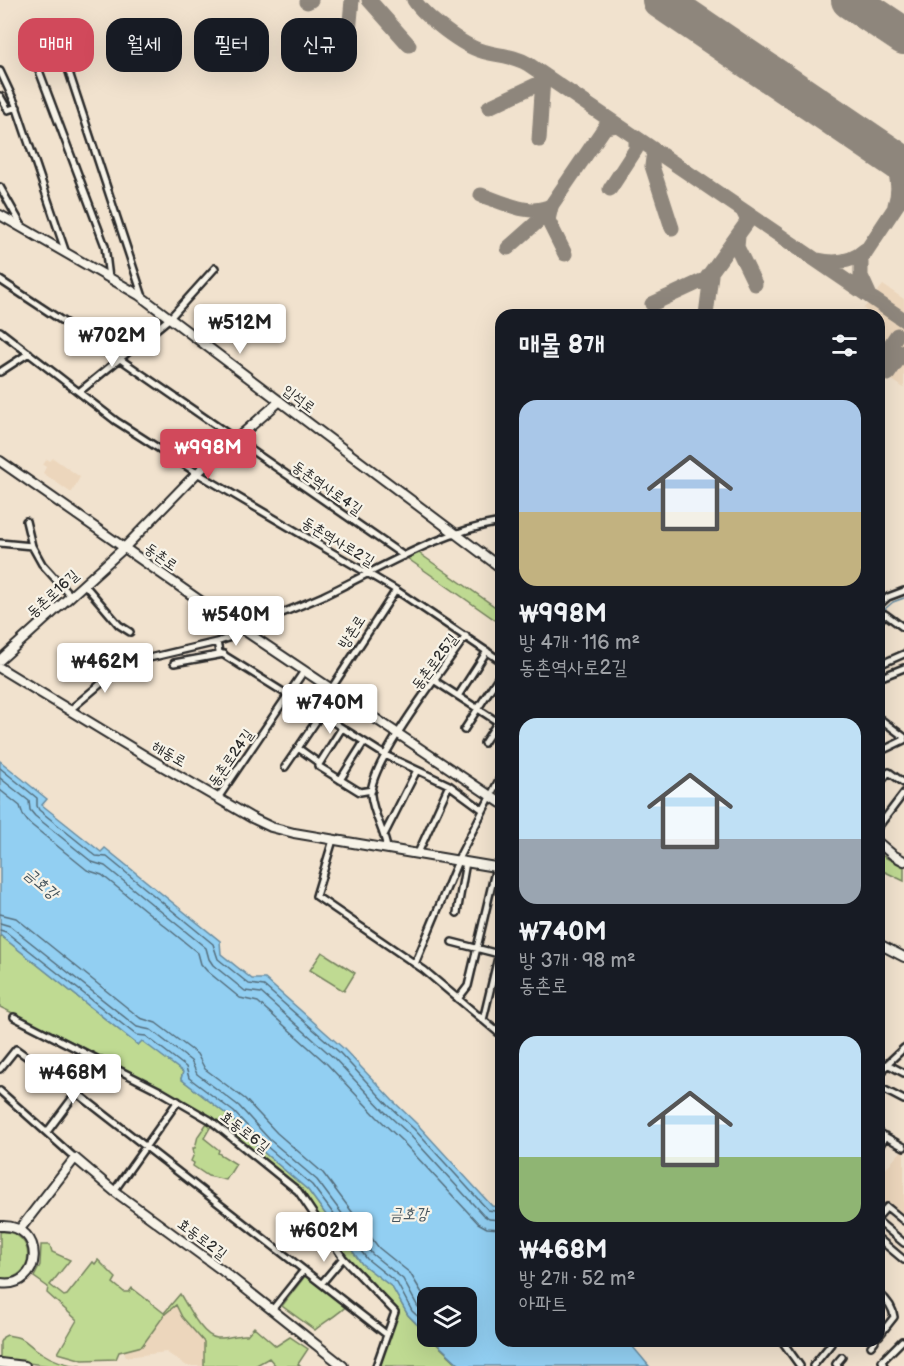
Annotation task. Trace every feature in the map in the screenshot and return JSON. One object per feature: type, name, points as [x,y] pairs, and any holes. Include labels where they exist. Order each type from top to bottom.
[{"type":"street","points":[[109,278],[105,246],[28,44],[32,41],[51,46],[64,57],[144,298]]},
{"type":"street","points":[[0,71],[16,107],[66,253]]},
{"type":"street","points":[[0,98],[8,110],[16,107]]},
{"type":"street","points":[[0,187],[22,228]]},
{"type":"street","name":"입석로","points":[[0,215],[144,298],[456,533]]},
{"type":"street","points":[[79,392],[170,318],[215,268]]},
{"type":"street","name":"동촌역사로4길","points":[[0,279],[120,359],[404,556]]},
{"type":"street","name":"동촌역사로2길","points":[[0,331],[116,421],[197,473],[396,590],[465,636]]},
{"type":"street","points":[[0,372],[29,353]]},
{"type":"street","name":"동촌로16길","points":[[0,660],[124,548],[197,473],[280,401]]},
{"type":"street","name":"동촌로","points":[[2,465],[495,799]]},
{"type":"street","points":[[26,521],[32,546],[42,564],[71,596]]},
{"type":"street","points":[[71,709],[124,664],[228,638],[239,627],[321,597],[456,533],[495,523]]},
{"type":"street","points":[[456,533],[495,563]]},
{"type":"street","points":[[0,543],[32,546]]},
{"type":"street","points":[[84,584],[119,625],[130,632]]},
{"type":"street","name":"방촌로","points":[[331,689],[396,590]]},
{"type":"street","points":[[885,600],[904,591]]},
{"type":"street","points":[[885,614],[904,628]]},
{"type":"street","name":"동촌로25길","points":[[398,734],[465,636],[495,657]]},
{"type":"street","points":[[217,642],[219,652],[289,693],[385,755],[449,785],[483,810]]},
{"type":"street","points":[[193,648],[195,659]]},
{"type":"street","points":[[458,696],[486,651]]},
{"type":"street","points":[[174,663],[224,654]]},
{"type":"street","points":[[885,662],[904,654]]},
{"type":"street","name":"해동로","points":[[0,668],[150,759],[271,827],[495,867]]},
{"type":"street","points":[[885,676],[904,668]]},
{"type":"street","name":"동촌로24길","points":[[218,798],[304,671]]},
{"type":"street","points":[[435,681],[495,718]]},
{"type":"street","points":[[464,730],[495,682]]},
{"type":"street","points":[[285,767],[321,714]]},
{"type":"street","points":[[885,723],[904,738],[885,749]]},
{"type":"street","points":[[342,728],[318,766],[360,792],[372,790]]},
{"type":"street","points":[[484,743],[495,728]]},
{"type":"street","points":[[387,848],[375,814],[372,790],[375,775],[398,734]]},
{"type":"street","points":[[340,780],[364,742]]},
{"type":"street","points":[[298,748],[320,763]]},
{"type":"street","points":[[384,835],[417,770]]},
{"type":"street","points":[[885,777],[889,772],[904,783]]},
{"type":"street","points":[[418,853],[449,785]]},
{"type":"street","points":[[415,964],[495,787]]},
{"type":"street","points":[[885,818],[904,793]]},
{"type":"street","points":[[333,840],[316,896],[415,964],[495,1030]]},
{"type":"street","points":[[885,848],[904,861]]},
{"type":"street","points":[[457,913],[460,861]]},
{"type":"street","points":[[458,999],[468,986],[495,879]]},
{"type":"street","points":[[452,942],[495,953]]},
{"type":"street","points":[[885,947],[904,957]]},
{"type":"street","points":[[483,1020],[495,970]]},
{"type":"street","name":"효동로6길","points":[[14,1017],[100,1060],[210,1120],[298,1191],[343,1258],[395,1312],[376,1366]]},
{"type":"street","points":[[0,1069],[16,1049],[386,1334]]},
{"type":"street","points":[[885,1068],[903,1050]]},
{"type":"street","points":[[47,1132],[100,1060]]},
{"type":"street","points":[[887,1064],[904,1073]]},
{"type":"street","points":[[885,1090],[904,1100]]},
{"type":"street","points":[[0,1091],[75,1158],[20,1229]]},
{"type":"street","points":[[0,1101],[10,1101]]},
{"type":"street","points":[[114,1191],[178,1101]]},
{"type":"street","points":[[885,1136],[904,1147]]},
{"type":"street","name":"효동로2길","points":[[75,1158],[114,1191],[344,1366]]},
{"type":"street","points":[[885,1208],[904,1221]]},
{"type":"street","points":[[0,1226],[8,1225],[20,1229],[32,1242],[34,1258],[32,1267],[21,1279],[14,1283],[0,1283]]},
{"type":"street","points":[[885,1227],[903,1241],[893,1251]]},
{"type":"street","points":[[885,1244],[904,1260]]},
{"type":"street","points":[[322,1283],[343,1258]]},
{"type":"street","points":[[272,1310],[304,1270]]},
{"type":"street","points":[[885,1298],[894,1317],[885,1328]]},
{"type":"street","points":[[884,1366],[882,1361],[902,1341]]},
{"type":"street","points":[[786,1347],[800,1366]]},
{"type":"street","points":[[813,1366],[829,1347]]},
{"type":"street","points":[[838,1366],[836,1364],[842,1357]]},
{"type":"street","points":[[0,1363],[25,1366]]},
{"type":"shaded area","points":[[883,285],[904,299],[904,388],[885,375],[885,309],[864,308]]},
{"type":"shaded area","points":[[53,458],[80,477],[72,492],[43,473],[46,467],[43,465],[47,459],[50,461]]},
{"type":"shaded area","points":[[904,1148],[904,1217],[885,1203],[885,1169]]},
{"type":"shaded area","points":[[176,1305],[182,1317],[204,1342],[204,1366],[187,1366],[166,1352],[126,1357],[124,1351],[142,1346],[165,1314]]},
{"type":"green space","points":[[416,551],[495,607],[495,620],[404,556]]},
{"type":"green space","points":[[885,857],[904,867],[904,881],[885,872]]},
{"type":"green space","points":[[0,935],[138,1045],[142,1040],[183,1072],[181,1079],[230,1117],[261,1150],[308,1190],[362,1264],[392,1287],[408,1315],[417,1324],[417,1347],[440,1347],[460,1366],[380,1366],[397,1311],[382,1293],[343,1258],[300,1190],[235,1137],[158,1088],[83,1047],[0,1007]]},
{"type":"green space","points":[[322,952],[355,973],[344,991],[310,970]]},
{"type":"green space","points":[[207,1123],[211,1126],[204,1138],[219,1150],[218,1153],[236,1164],[226,1180],[208,1176],[193,1166],[194,1163],[191,1161],[198,1136]]},
{"type":"green space","points":[[0,1232],[12,1233],[21,1239],[26,1247],[28,1256],[26,1265],[21,1272],[12,1277],[0,1278]]},
{"type":"green space","points":[[41,1245],[50,1245],[52,1252],[70,1260],[50,1285],[64,1296],[93,1262],[95,1264],[98,1260],[116,1278],[113,1283],[124,1292],[129,1292],[132,1288],[164,1313],[180,1294],[201,1327],[211,1336],[221,1338],[247,1335],[254,1327],[276,1346],[290,1337],[308,1349],[298,1364],[300,1366],[276,1366],[269,1358],[255,1366],[204,1366],[204,1342],[182,1317],[176,1305],[165,1314],[142,1346],[119,1352],[116,1359],[83,1360],[58,1353],[77,1320],[47,1293],[48,1287],[34,1277],[40,1265]]},
{"type":"green space","points":[[305,1276],[346,1306],[315,1330],[282,1306]]},
{"type":"green space","points":[[7,1335],[23,1340],[55,1360],[81,1366],[50,1366],[0,1359],[0,1342]]},
{"type":"water","name":"금호강","points":[[0,761],[47,799],[42,805],[101,852],[105,848],[220,941],[221,954],[252,979],[265,979],[343,1048],[492,1206],[495,1206],[495,1347],[633,1347],[649,1366],[461,1366],[441,1347],[477,1347],[477,1287],[417,1287],[417,1324],[408,1315],[392,1287],[362,1264],[308,1190],[261,1150],[230,1117],[181,1079],[183,1072],[142,1041],[138,1045],[0,935]]},
{"type":"waterway","points":[[885,609],[893,602],[904,598]]},
{"type":"taxiway","points":[[307,2],[311,0]]},
{"type":"taxiway","points":[[350,18],[352,0]]},
{"type":"taxiway","points":[[369,0],[409,45]]},
{"type":"taxiway","points":[[414,0],[435,22],[465,43],[482,51],[511,57],[528,64],[904,320]]},
{"type":"taxiway","points":[[539,140],[542,74]]},
{"type":"taxiway","points":[[489,107],[551,80]]},
{"type":"taxiway","points":[[508,248],[544,216],[605,127],[617,125]]},
{"type":"taxiway","points":[[610,189],[636,149],[636,138]]},
{"type":"taxiway","points":[[882,150],[891,162],[898,183],[895,205]]},
{"type":"taxiway","points":[[663,156],[658,155],[653,158],[652,166],[672,228]]},
{"type":"taxiway","points":[[870,296],[861,276],[861,259],[904,194]]},
{"type":"taxiway","points":[[481,195],[526,209],[544,209],[552,205]]},
{"type":"taxiway","points":[[551,207],[548,220],[565,254]]},
{"type":"taxiway","points":[[652,304],[706,279],[748,221],[743,211]]},
{"type":"taxiway","points":[[738,236],[737,247],[755,284]]},
{"type":"taxiway","points":[[818,260],[843,261],[865,250]]},
{"type":"taxiway","points":[[707,309],[711,275]]},
{"type":"taxiway","points":[[885,353],[897,335]]},
{"type":"taxiway","points":[[888,374],[904,351]]},
{"type":"runway","points":[[661,0],[904,165]]},
{"type":"runway","points":[[850,0],[904,36]]}]
